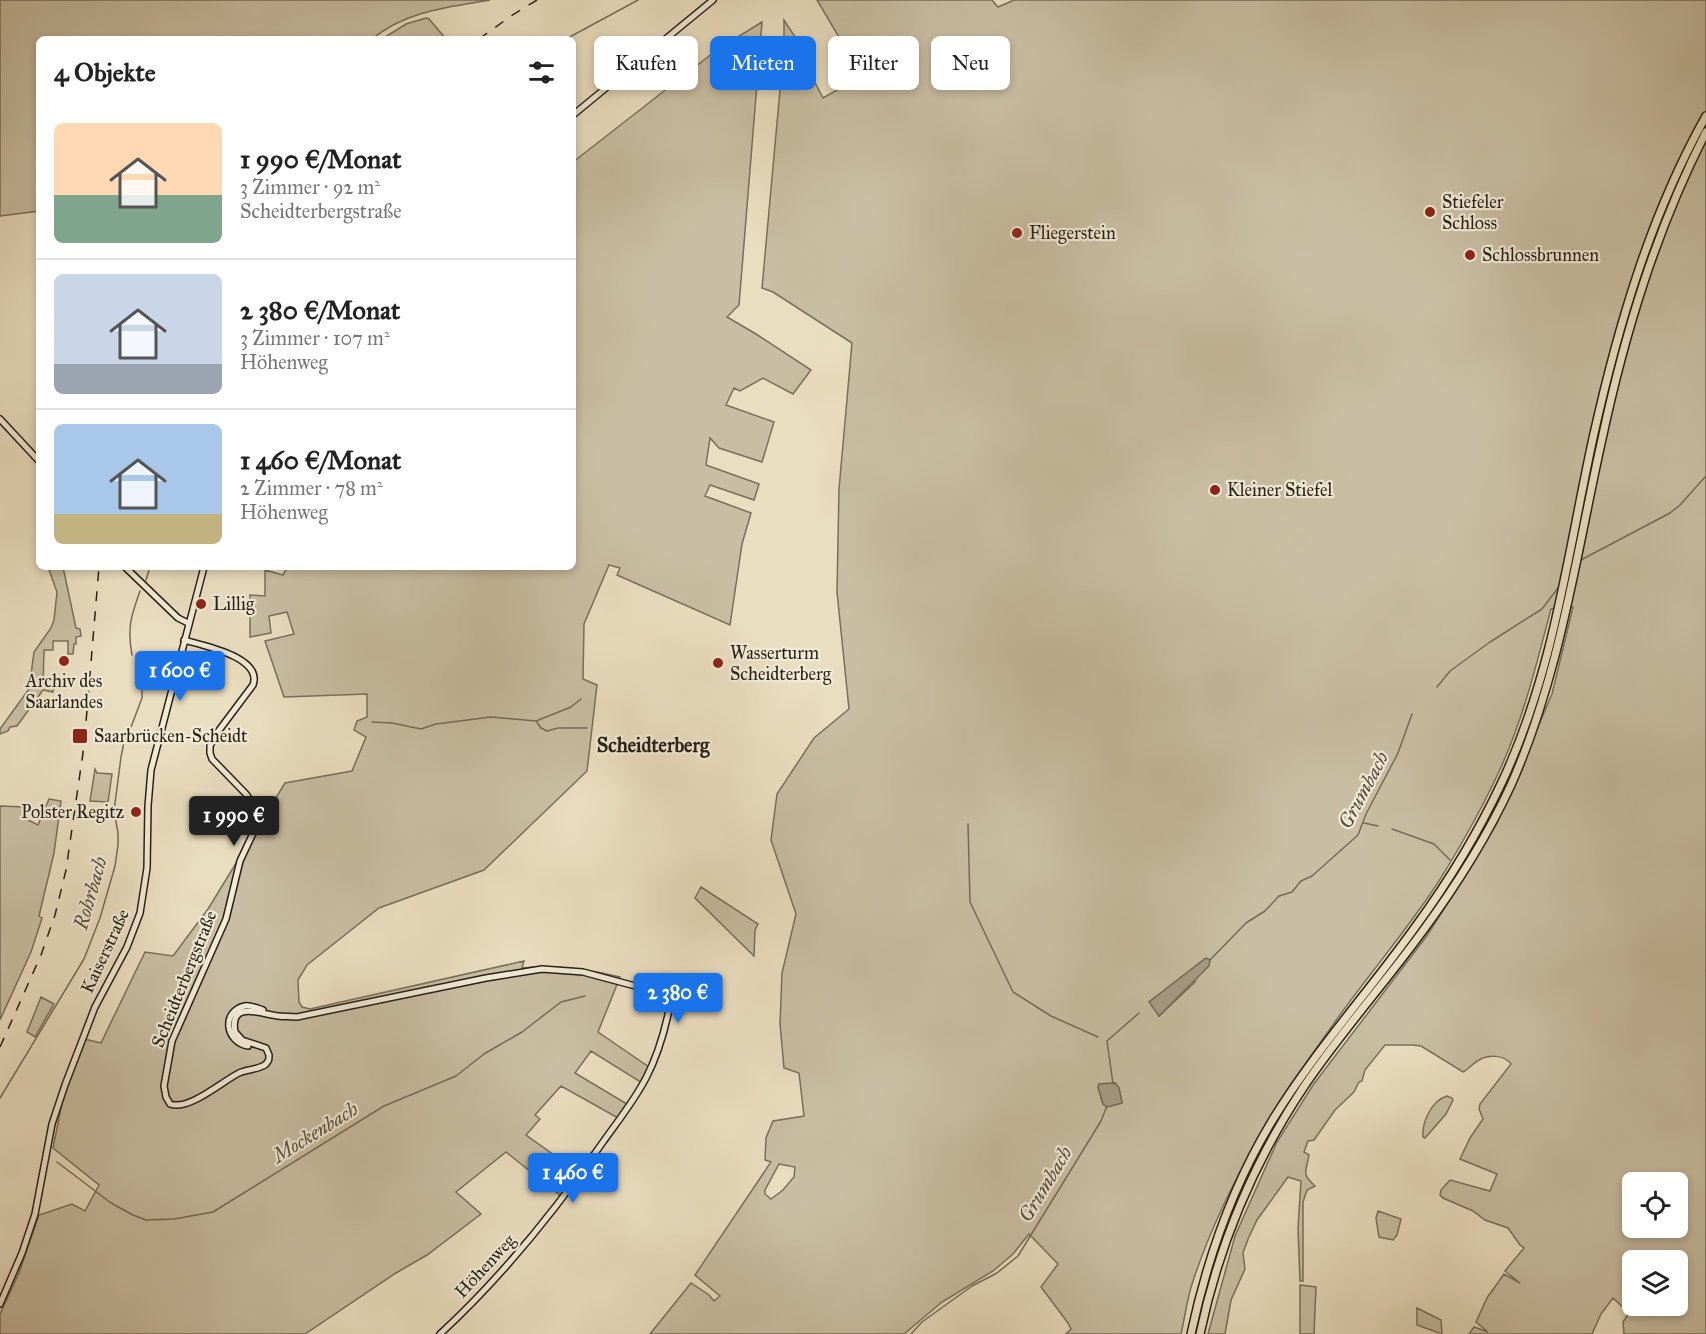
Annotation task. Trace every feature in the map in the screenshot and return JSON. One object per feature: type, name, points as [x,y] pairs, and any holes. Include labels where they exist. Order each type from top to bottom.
[{"type":"highway","points":[[1200,1334],[1209,1294],[1230,1230],[1248,1185],[1270,1142],[1306,1083],[1422,933],[1459,880],[1511,784],[1565,614],[1615,346],[1642,257],[1671,186],[1706,116]]},
{"type":"highway","points":[[1587,491],[1640,289],[1678,189],[1706,132]]},
{"type":"highway","points":[[1191,1334],[1221,1227],[1240,1182],[1263,1137],[1306,1070],[1451,876],[1503,781],[1542,692]]},
{"type":"street","points":[[576,113],[713,0]]},
{"type":"street","points":[[0,419],[36,458]]},
{"type":"street","points":[[128,570],[178,618],[188,623]]},
{"type":"street","name":"Kaiserstraße","points":[[0,1304],[22,1253],[35,1214],[52,1124],[65,1085],[95,1007],[127,947],[140,913],[147,868],[148,798],[151,770],[203,570]]},
{"type":"street","name":"Scheidterbergstraße","points":[[184,640],[236,656],[246,663],[252,674],[253,685],[217,733],[210,746],[210,753],[220,769],[246,794],[254,806],[257,820],[240,861],[226,919],[172,1041],[164,1086],[167,1101],[174,1105],[182,1105],[237,1074],[265,1065],[269,1058],[266,1048],[239,1038],[234,1028],[237,1016],[243,1011],[251,1010],[285,1016],[310,1015],[486,978],[542,969],[583,972],[665,994],[671,1000]]},
{"type":"street","name":"Höhenweg","points":[[440,1334],[501,1273],[540,1227],[618,1121],[650,1069],[664,1034],[671,1000]]},
{"type":"shaded area","points":[[0,0],[490,0],[413,16],[376,36],[36,36],[36,211],[0,216]]},
{"type":"shaded area","points":[[817,0],[992,0],[998,7],[1014,0],[1706,0],[1706,1334],[1624,1334],[1623,1322],[1627,1316],[1688,1316],[1688,1250],[1622,1250],[1622,1306],[1613,1298],[1601,1314],[1592,1334],[1469,1334],[1474,1327],[1488,1332],[1476,1322],[1487,1298],[1504,1274],[1520,1283],[1505,1271],[1524,1248],[1508,1228],[1485,1220],[1473,1211],[1440,1195],[1441,1190],[1450,1180],[1490,1191],[1497,1174],[1460,1159],[1483,1119],[1479,1109],[1480,1104],[1511,1064],[1500,1057],[1487,1057],[1477,1061],[1463,1072],[1421,1046],[1385,1045],[1365,1070],[1362,1081],[1359,1082],[1354,1092],[1335,1110],[1314,1140],[1308,1141],[1304,1152],[1309,1155],[1306,1175],[1315,1186],[1307,1190],[1303,1202],[1303,1281],[1300,1281],[1298,1228],[1301,1181],[1288,1177],[1257,1220],[1248,1239],[1243,1253],[1245,1269],[1231,1300],[1225,1334],[1208,1334],[1235,1236],[1277,1142],[1313,1085],[1426,937],[1497,823],[1552,694],[1573,607],[1551,609],[1530,688],[1510,746],[1488,795],[1456,853],[1427,899],[1337,1019],[1294,1081],[1237,1178],[1193,1281],[1181,1334],[1066,1334],[1071,1329],[1068,1323],[1041,1287],[1058,1264],[1029,1234],[1013,1254],[993,1271],[942,1302],[904,1334],[650,1334],[691,1283],[714,1301],[720,1296],[695,1275],[771,1162],[765,1160],[766,1138],[773,1121],[804,1116],[799,1073],[784,1068],[780,1024],[782,973],[796,914],[771,840],[777,794],[814,738],[849,709],[837,592],[839,489],[852,343],[773,292],[762,288],[780,90],[816,90],[816,85],[823,98],[837,90],[919,90],[919,36],[838,36]],"holes":[[[1195,982],[1159,1016],[1155,998],[1176,983]],[[1115,1083],[1119,1088],[1122,1103],[1107,1107],[1103,1104],[1098,1087],[1099,1084]],[[779,1164],[795,1167],[794,1177],[771,1199],[765,1194],[765,1190]]]},
{"type":"shaded area","points":[[426,18],[443,36],[387,36],[406,24]]},
{"type":"shaded area","points":[[784,20],[795,36],[784,36]]},
{"type":"shaded area","points":[[762,22],[761,36],[739,36]]},
{"type":"shaded area","points":[[710,55],[710,90],[756,90],[739,305],[727,317],[811,370],[793,394],[763,378],[740,391],[734,388],[726,405],[774,422],[762,462],[719,448],[710,438],[706,465],[759,484],[754,500],[710,485],[705,496],[751,513],[742,544],[730,625],[617,575],[620,568],[609,565],[584,624],[583,679],[597,685],[587,771],[484,870],[379,908],[307,965],[298,980],[299,1002],[302,1007],[310,1009],[524,961],[522,968],[572,968],[620,977],[598,1032],[649,1067],[642,1083],[591,1051],[575,1073],[627,1104],[618,1118],[561,1086],[535,1115],[540,1119],[526,1135],[578,1172],[561,1196],[506,1152],[456,1192],[481,1214],[427,1255],[305,1334],[0,1334],[0,1314],[19,1273],[39,1215],[72,1204],[85,1211],[99,1185],[53,1148],[63,1098],[84,1039],[101,1043],[145,952],[173,956],[208,909],[285,783],[352,771],[366,737],[354,730],[357,721],[367,717],[367,694],[284,697],[265,641],[294,634],[287,612],[269,616],[271,633],[250,637],[250,595],[265,596],[265,570],[283,575],[286,570],[576,570],[576,160],[665,90],[698,90],[698,65]]},
{"type":"shaded area","points":[[49,570],[64,570],[76,628],[80,629],[81,636],[76,637],[73,654],[68,654],[68,641],[53,641],[53,650],[44,650],[43,685],[54,686],[53,692],[43,690],[17,726],[10,727],[8,731],[0,734],[0,729],[29,689],[34,652],[51,628],[57,592]]},
{"type":"shaded area","points":[[95,769],[97,773],[112,774],[108,802],[90,801]]},
{"type":"shaded area","points":[[49,799],[61,801],[54,853],[39,916],[42,918],[31,952],[0,1020],[0,806],[25,807],[22,817],[38,825]]},
{"type":"shaded area","points":[[701,887],[758,924],[755,930],[754,956],[695,898]]},
{"type":"shaded area","points":[[1206,958],[1210,960],[1209,966],[1159,1016],[1149,1002]]},
{"type":"shaded area","points":[[41,997],[54,1004],[35,1037],[27,1032]]},
{"type":"shaded area","points":[[1115,1083],[1119,1088],[1122,1103],[1107,1107],[1103,1104],[1099,1084]]},
{"type":"shaded area","points":[[1447,1096],[1453,1100],[1446,1114],[1425,1138],[1423,1137],[1424,1125],[1432,1107]]},
{"type":"shaded area","points":[[1378,1211],[1401,1219],[1397,1235],[1393,1240],[1379,1237],[1376,1218]]},
{"type":"shaded area","points":[[1300,1285],[1316,1287],[1314,1334],[1300,1334]]},
{"type":"shaded area","points":[[1417,1308],[1441,1320],[1442,1334],[1417,1325]]},
{"type":"waterway","name":"Rohrbach","points":[[572,36],[638,0]]},
{"type":"waterway","name":"Grumbach","points":[[1579,561],[1670,513],[1706,476]]},
{"type":"waterway","name":"Rohrbach","points":[[146,580],[149,570]]},
{"type":"waterway","name":"Grumbach","points":[[1437,687],[1450,671],[1542,609],[1561,584]]},
{"type":"waterway","name":"Rohrbach","points":[[132,655],[131,622],[140,591]]},
{"type":"waterway","name":"Rohrbach","points":[[0,1098],[84,959],[100,918],[115,866],[118,845],[114,811],[121,757],[124,742],[142,698],[142,677]]},
{"type":"waterway","points":[[372,722],[392,723],[421,729],[436,724],[491,717],[536,721],[571,707],[581,699]]},
{"type":"waterway","name":"Grumbach","points":[[1210,960],[1246,923],[1265,911],[1279,896],[1292,892],[1301,881],[1312,876],[1358,835],[1366,814],[1398,753],[1412,714]]},
{"type":"waterway","points":[[536,721],[541,728],[547,731],[558,728],[587,728]]},
{"type":"waterway","points":[[1364,823],[1378,826]]},
{"type":"waterway","points":[[968,824],[970,902],[1013,992],[1051,1016],[1098,1037]]},
{"type":"waterway","points":[[1392,829],[1434,844],[1450,860]]},
{"type":"waterway","name":"Mockenbach","points":[[57,1162],[111,1203],[146,1220],[174,1219],[213,1212],[384,1106],[456,1076],[484,1054],[522,1032],[561,1002],[585,996]]},
{"type":"waterway","name":"Grumbach","points":[[1113,1084],[1107,1041],[1139,1013]]},
{"type":"waterway","name":"Grumbach","points":[[911,1334],[922,1322],[972,1286],[997,1273],[1018,1256],[1101,1121],[1107,1106]]},
{"type":"railway","points":[[483,36],[537,0]]},
{"type":"railway","points":[[0,1047],[41,955],[55,915],[66,870],[84,746],[99,570]]},
{"type":"place","name":"Stiefeler Schloss","points":[[1430,212]]},
{"type":"place","name":"Fliegerstein","points":[[1017,233]]},
{"type":"place","name":"Schlossbrunnen","points":[[1470,255]]},
{"type":"place","name":"Kleiner Stiefel","points":[[1215,490]]},
{"type":"place","name":"Lillig","points":[[201,604]]},
{"type":"place","name":"Archiv des Saarlandes","points":[[64,661]]},
{"type":"place","name":"Wasserturm Scheidterberg","points":[[718,663]]},
{"type":"place","name":"Saarbrücken-Scheidt","points":[[80,736]]},
{"type":"place","name":"Polster Regitz","points":[[136,812]]},
{"type":"district","name":"Scheidterberg","points":[[653,745]]}]
